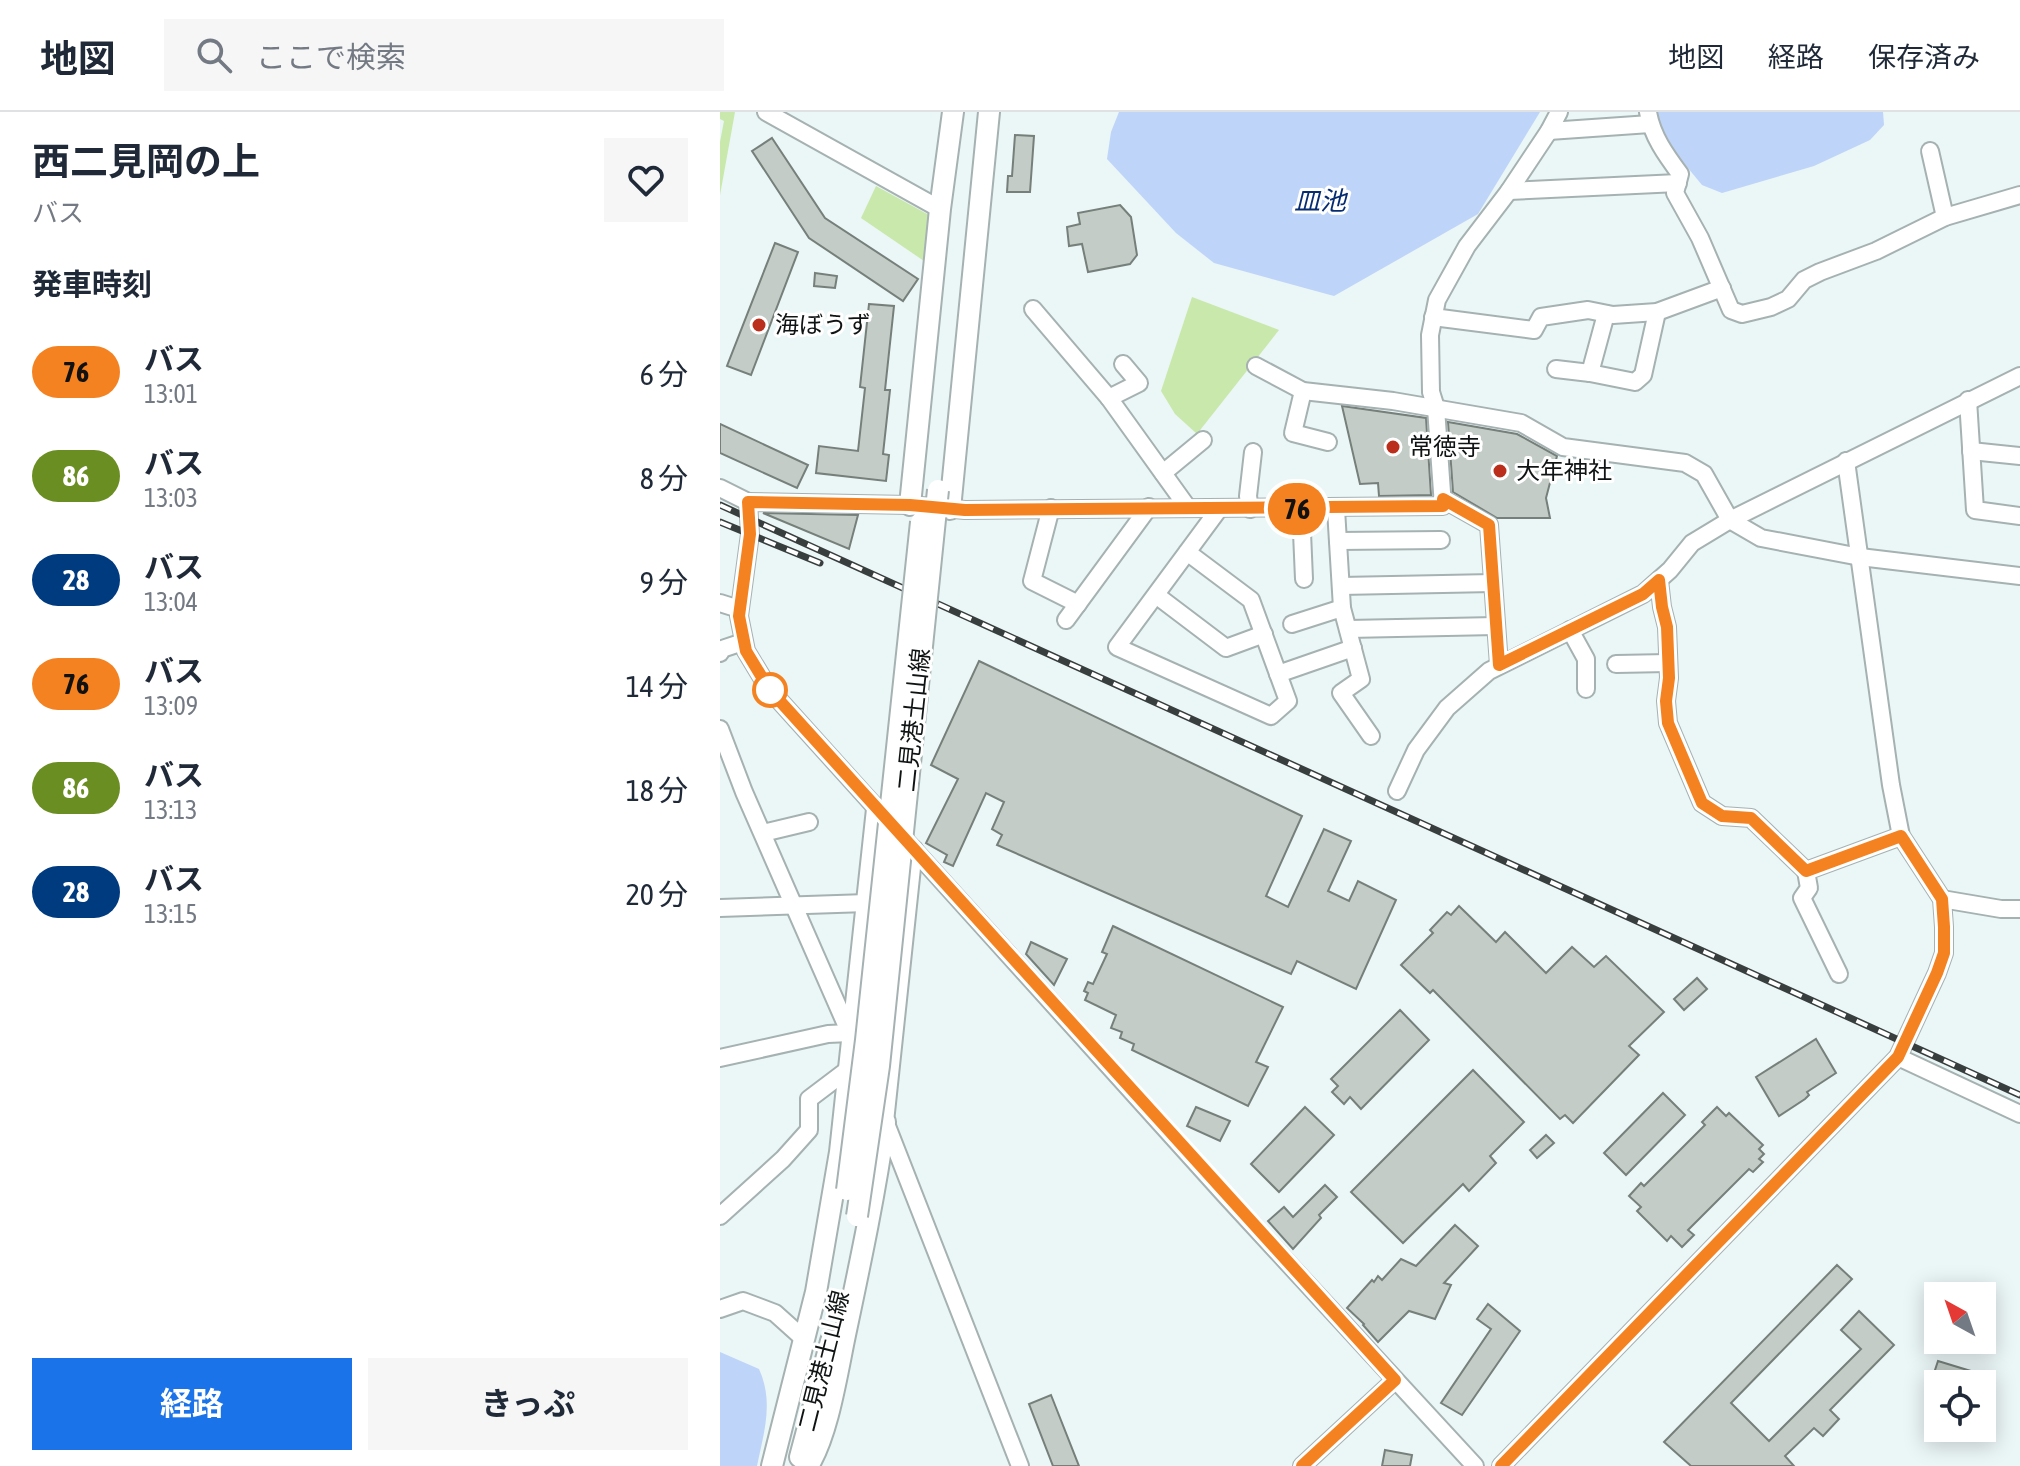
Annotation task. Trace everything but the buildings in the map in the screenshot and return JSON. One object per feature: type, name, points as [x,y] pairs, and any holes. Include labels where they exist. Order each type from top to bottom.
[{"type":"main road","points":[[910,505],[953,112]]},
{"type":"main road","name":"二見港土山線","points":[[932,489],[963,112]]},
{"type":"main road","name":"二見港土山線","points":[[798,1466],[834,1332],[850,1215],[866,1040],[980,112]]},
{"type":"main road","points":[[950,509],[989,112]]},
{"type":"main road","points":[[772,1466],[816,1292],[840,1152],[877,809]]},
{"type":"main road","points":[[808,1466],[822,1431],[837,1373],[877,1180],[885,1122]]},
{"type":"main road","name":"二見港土山線","points":[[783,1466],[850,1215]]},
{"type":"street","points":[[766,112],[940,209]]},
{"type":"street","points":[[720,488],[748,502],[910,505],[950,509],[1443,506],[1436,408],[1431,392],[1430,335],[1437,300],[1467,246],[1509,191],[1559,112]]},
{"type":"street","points":[[1549,131],[1649,118],[1661,147],[1680,174],[1675,193],[1700,238],[1731,310],[1742,314],[1788,299],[1804,280],[1876,251],[1945,217],[2020,195]]},
{"type":"street","points":[[1930,151],[1945,217]]},
{"type":"street","points":[[1509,191],[1678,183]]},
{"type":"street","points":[[1433,317],[1534,330],[1541,317],[1588,310],[1606,314],[1657,312],[1722,288]]},
{"type":"street","points":[[1033,309],[1109,398],[1188,508]]},
{"type":"street","points":[[1556,369],[1635,382],[1643,375],[1657,312]]},
{"type":"street","points":[[1590,373],[1606,314]]},
{"type":"street","points":[[1109,398],[1139,383],[1123,364]]},
{"type":"street","points":[[1256,366],[1303,391],[1436,408],[1521,423],[1563,447],[1685,463],[1704,474],[1730,520],[1761,538],[1860,557],[2020,576]]},
{"type":"street","points":[[1397,791],[1416,750],[1447,708],[1499,665],[1643,594],[1670,570],[1692,543],[1730,520],[2020,376]]},
{"type":"street","points":[[1303,391],[1293,433],[1328,442]]},
{"type":"street","points":[[1968,400],[1975,510],[2020,516]]},
{"type":"street","points":[[1163,473],[1203,440]]},
{"type":"street","points":[[1971,451],[2020,456]]},
{"type":"street","points":[[1250,509],[1248,496],[1253,452]]},
{"type":"street","points":[[1501,1466],[1898,1057],[1944,953],[1942,899],[1901,836],[1891,785],[1846,461]]},
{"type":"street","points":[[1443,499],[1489,525],[1499,665]]},
{"type":"street","points":[[748,502],[750,534],[739,609],[743,642],[753,666],[769,689],[1475,1466]]},
{"type":"street","points":[[1066,620],[1149,507]]},
{"type":"street","points":[[1051,508],[1032,581],[1078,604]]},
{"type":"street","points":[[1187,552],[1251,600],[1288,701],[1271,716],[1117,647],[1156,595],[1187,552],[1219,509]]},
{"type":"street","points":[[1301,509],[1304,579]]},
{"type":"street","points":[[1336,509],[1342,608],[1361,679],[1341,693],[1371,736]]},
{"type":"street","points":[[1338,541],[1441,540]]},
{"type":"street","points":[[1659,580],[1667,627],[1668,723],[1702,803],[1722,816],[1751,818],[1806,871],[1809,888],[1802,898],[1839,974]]},
{"type":"street","points":[[1341,586],[1493,583]]},
{"type":"street","points":[[1156,595],[1226,648],[1264,634]]},
{"type":"street","points":[[720,603],[739,609]]},
{"type":"street","points":[[1292,624],[1342,608]]},
{"type":"street","points":[[1348,629],[1496,626]]},
{"type":"street","points":[[1570,630],[1586,659],[1586,689]]},
{"type":"street","points":[[720,653],[722,649],[743,642]]},
{"type":"street","points":[[1278,674],[1353,648]]},
{"type":"street","points":[[1616,664],[1668,663]]},
{"type":"street","points":[[720,729],[852,1036],[1020,1466]]},
{"type":"street","points":[[763,833],[809,822]]},
{"type":"street","points":[[1806,871],[1901,836]]},
{"type":"street","points":[[885,1122],[914,849]]},
{"type":"street","points":[[720,908],[867,903],[909,892],[923,883],[943,883]]},
{"type":"street","points":[[1942,899],[2001,909],[2020,909]]},
{"type":"street","points":[[720,1058],[828,1034],[852,1036]]},
{"type":"street","points":[[1898,1057],[2020,1114]]},
{"type":"street","points":[[720,1216],[783,1159],[809,1130],[809,1099],[850,1068]]},
{"type":"street","points":[[720,1309],[743,1301],[775,1313],[804,1339]]},
{"type":"street","points":[[1302,1466],[1395,1380]]},
{"type":"green space","points":[[720,112],[735,112],[720,195],[720,142],[724,121],[720,119]]},
{"type":"green space","points":[[876,186],[929,215],[924,261],[861,218]]},
{"type":"green space","points":[[1192,297],[1279,330],[1197,434],[1175,414],[1161,391]]},
{"type":"water","name":"皿池","points":[[1119,112],[1540,112],[1478,214],[1334,296],[1214,263],[1176,233],[1107,159],[1111,132]]},
{"type":"water","points":[[1656,112],[1883,112],[1884,125],[1870,140],[1814,166],[1722,193],[1702,185],[1678,156],[1659,130]]},
{"type":"water","points":[[720,1352],[759,1369],[764,1381],[767,1405],[757,1466],[720,1466]]},
{"type":"railway","points":[[720,505],[2020,1095]]},
{"type":"railway","points":[[720,522],[820,563]]},
{"type":"bus line","name":"76","points":[[1302,1466],[1395,1380],[1204,1173],[769,689],[746,651],[739,616],[748,561],[748,502],[910,505],[965,510],[1149,507],[1336,509],[1443,506],[1443,499],[1489,525],[1499,665],[1643,594],[1659,580],[1667,627],[1668,723],[1702,803],[1722,816],[1751,818],[1806,871],[1901,836],[1942,899],[1944,953],[1898,1057],[1501,1466]]},
{"type":"place","name":"海ぼうず","points":[[759,325]]},
{"type":"place","name":"常徳寺","points":[[1393,447]]},
{"type":"place","name":"大年神社","points":[[1500,471]]}]
